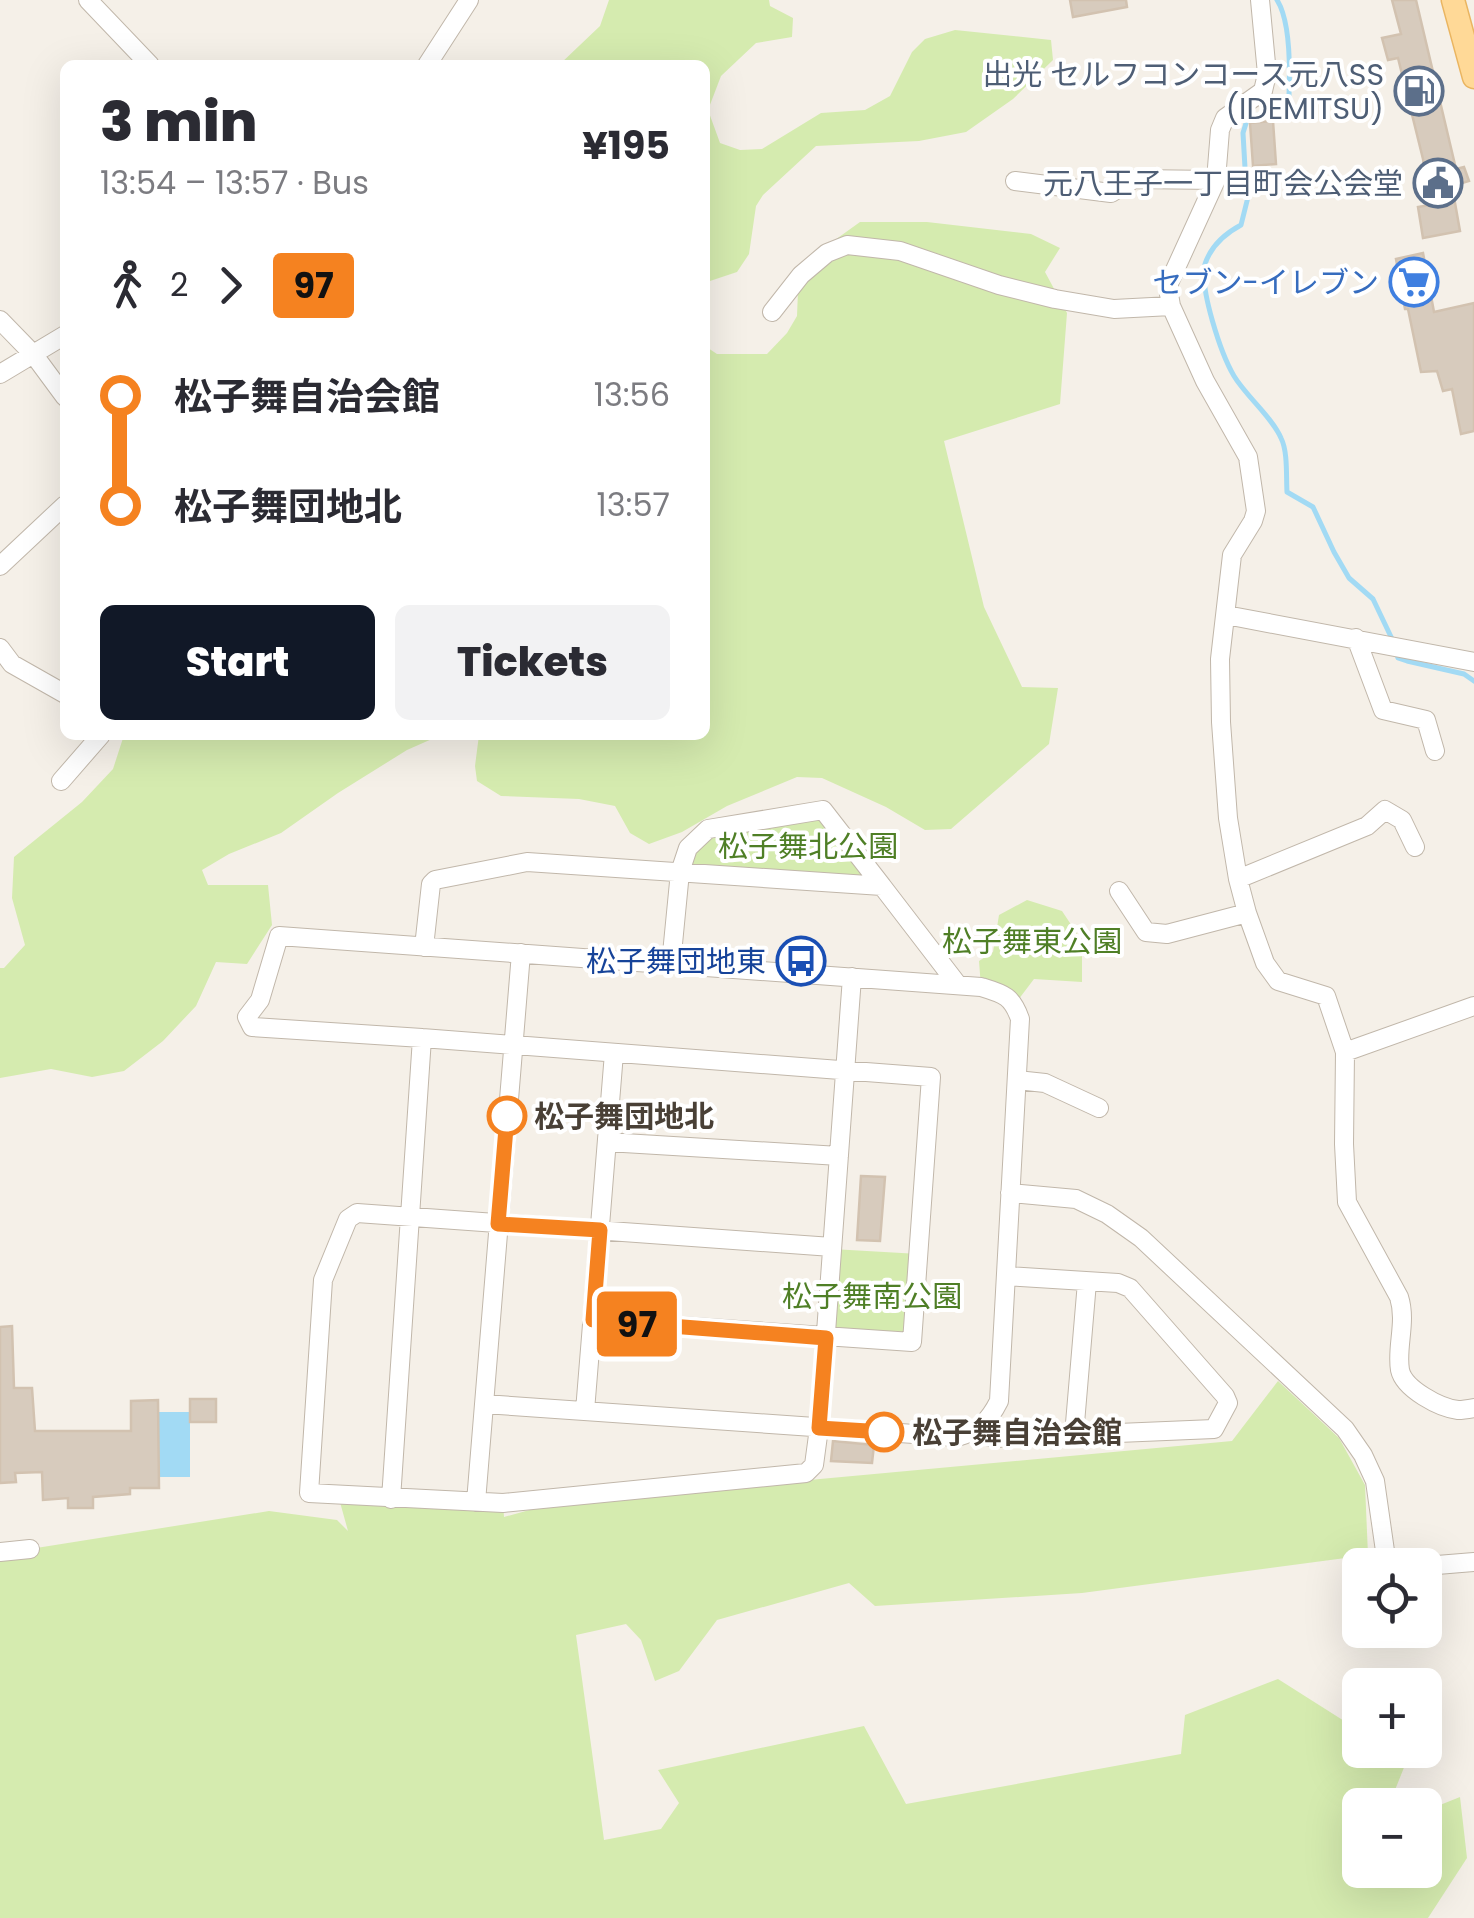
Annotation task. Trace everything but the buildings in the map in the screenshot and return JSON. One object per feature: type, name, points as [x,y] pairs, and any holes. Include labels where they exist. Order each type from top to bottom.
[{"type":"main road","points":[[1453,0],[1474,78]]},
{"type":"street","points":[[88,0],[145,60]]},
{"type":"street","points":[[430,60],[469,0]]},
{"type":"street","points":[[1260,0],[1267,74],[1263,90],[1225,118],[1220,130],[1216,180],[1169,283],[1171,306],[1205,381],[1248,457],[1256,511],[1232,555],[1220,659],[1228,818],[1246,913],[1265,962],[1278,981],[1326,996],[1345,1052],[1347,1202],[1403,1309],[1400,1370],[1406,1384],[1429,1400],[1457,1410],[1474,1408]]},
{"type":"street","points":[[1015,181],[1111,193],[1134,179],[1216,180]]},
{"type":"street","points":[[772,312],[801,275],[827,252],[846,245],[900,251],[999,285],[1055,299],[1114,309],[1171,306]]},
{"type":"street","points":[[0,320],[34,355],[60,390]]},
{"type":"street","points":[[0,374],[60,338]]},
{"type":"street","points":[[0,566],[60,510]]},
{"type":"street","points":[[1226,615],[1474,662]]},
{"type":"street","points":[[1356,638],[1384,710],[1426,720],[1435,751]]},
{"type":"street","points":[[0,648],[12,664],[60,691]]},
{"type":"street","points":[[61,781],[97,740]]},
{"type":"street","points":[[672,964],[680,872],[688,848],[708,829],[823,810],[958,986]]},
{"type":"street","points":[[1238,879],[1368,826],[1385,810],[1402,820],[1415,847]]},
{"type":"street","points":[[424,947],[431,884],[435,880],[527,862],[882,886]]},
{"type":"street","points":[[1119,891],[1146,932],[1167,934],[1246,913]]},
{"type":"street","points":[[484,1404],[957,1438],[985,1424],[999,1401],[1020,1020],[1015,1004],[982,987],[279,936],[260,1000],[247,1017],[252,1027],[931,1077],[912,1342],[593,1320]]},
{"type":"street","points":[[476,1502],[520,953]]},
{"type":"street","points":[[832,1247],[356,1213],[348,1219],[322,1280],[309,1494],[503,1503],[806,1473],[814,1465],[819,1428],[852,977]]},
{"type":"street","points":[[1345,1052],[1474,1006]]},
{"type":"street","points":[[390,1499],[422,1038]]},
{"type":"street","points":[[586,1411],[614,1053]]},
{"type":"street","points":[[1017,1080],[1045,1084],[1100,1108]]},
{"type":"street","points":[[607,1142],[839,1156]]},
{"type":"street","points":[[1010,1193],[1076,1199],[1107,1214],[1140,1238],[1345,1429],[1375,1482],[1385,1548]]},
{"type":"street","points":[[971,1433],[996,1438],[1214,1429],[1228,1403],[1226,1396],[1130,1288],[1118,1283],[1006,1276]]},
{"type":"street","points":[[1074,1435],[1087,1282]]},
{"type":"street","points":[[0,1552],[30,1550]]},
{"type":"street","points":[[1442,1565],[1474,1562]]},
{"type":"green space","points":[[609,0],[769,0],[770,6],[793,18],[792,37],[756,43],[721,76],[710,105],[710,60],[564,60],[600,26]]},
{"type":"green space","points":[[955,30],[1051,40],[1053,60],[1013,99],[966,132],[919,141],[816,146],[756,206],[749,254],[737,272],[710,281],[710,116],[720,143],[740,150],[762,149],[821,113],[865,110],[890,96],[912,52],[925,39]]},
{"type":"green space","points":[[860,222],[927,222],[1031,234],[1060,248],[1045,272],[1067,313],[1060,404],[944,441],[984,607],[1022,687],[1058,688],[1049,744],[951,829],[925,830],[822,778],[797,777],[649,844],[630,833],[615,806],[579,799],[501,796],[477,781],[478,740],[710,740],[710,349],[717,354],[767,354],[797,316],[798,291],[807,260]]},
{"type":"green space","points":[[122,740],[430,740],[338,793],[281,833],[229,854],[202,870],[208,885],[268,885],[272,925],[247,964],[216,962],[196,1006],[163,1041],[124,1071],[92,1077],[51,1069],[0,1078],[0,968],[25,945],[12,898],[14,857],[82,802],[113,769]]},
{"type":"green space","name":"松子舞北公園","points":[[823,810],[882,886],[680,872],[708,829]]},
{"type":"green space","name":"松子舞東公園","points":[[1027,900],[1062,911],[1082,941],[1082,982],[1034,979],[1015,1004],[981,987],[979,961],[993,952],[999,915]]},
{"type":"green space","name":"松子舞南公園","points":[[832,1249],[919,1254],[912,1342],[825,1338]]},
{"type":"green space","points":[[1278,1381],[1339,1438],[1365,1485],[1368,1548],[1342,1548],[1342,1558],[1082,1593],[875,1606],[849,1583],[717,1620],[679,1671],[655,1681],[641,1640],[626,1624],[576,1635],[604,1840],[661,1829],[679,1803],[658,1770],[864,1726],[906,1804],[1181,1754],[1185,1715],[1278,1679],[1342,1720],[1342,1768],[1404,1768],[1396,1788],[1342,1788],[1342,1888],[1442,1888],[1442,1804],[1460,1797],[1467,1858],[1428,1918],[0,1918],[0,1552],[269,1511],[337,1520],[348,1531],[338,1495],[503,1503],[504,1517],[533,1509],[820,1479],[1232,1441]]},
{"type":"water","points":[[158,1412],[190,1412],[190,1477],[159,1477]]},
{"type":"waterway","points":[[1277,0],[1287,33],[1289,95],[1278,106],[1247,120],[1243,133],[1245,168],[1251,185],[1241,225],[1220,241],[1208,257],[1205,289],[1229,366],[1281,438],[1287,492],[1313,507],[1349,578],[1373,599],[1393,641]]},
{"type":"waterway","points":[[1396,652],[1398,658],[1464,674],[1474,681]]},
{"type":"bus line","name":"97","points":[[507,1116],[498,1224],[600,1230],[593,1320],[826,1338],[819,1428],[884,1432]]},
{"type":"place","name":"出光 セルフコンコース元八SS (IDEMITSU)","points":[[1419,91]]},
{"type":"place","name":"元八王子一丁目町会公会堂","points":[[1438,183]]},
{"type":"place","name":"セブン-イレブン","points":[[1414,282]]},
{"type":"place","name":"松子舞団地東","points":[[801,961]]},
{"type":"place","name":"松子舞団地北","points":[[507,1116]]},
{"type":"place","name":"松子舞自治会館","points":[[884,1432]]}]
